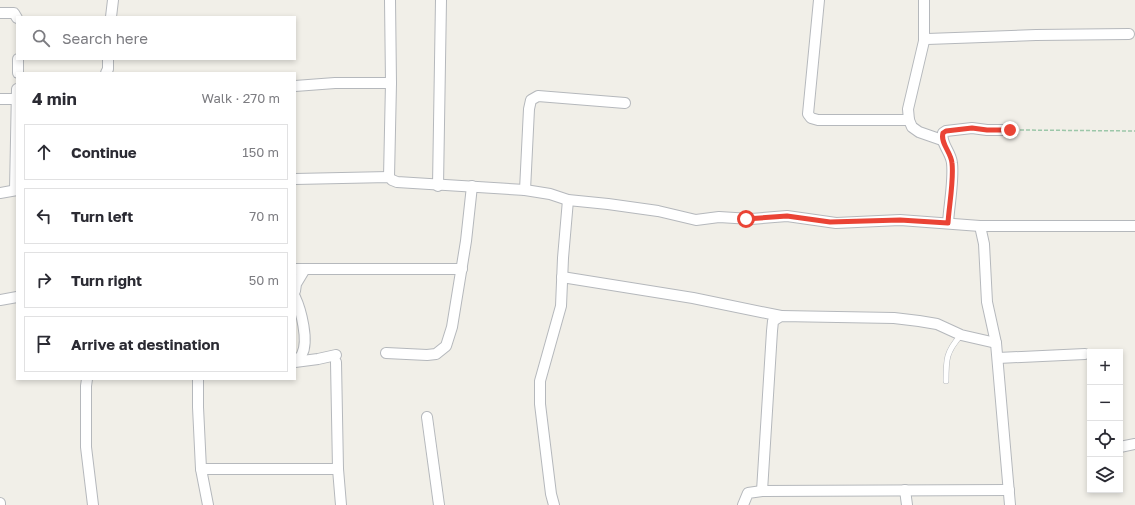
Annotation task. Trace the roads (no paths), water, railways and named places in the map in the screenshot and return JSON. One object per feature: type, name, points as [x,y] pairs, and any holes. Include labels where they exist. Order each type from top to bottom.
[{"type":"street","points":[[112,16],[113,0]]},
{"type":"street","points":[[389,177],[391,83],[390,0]]},
{"type":"street","points":[[438,186],[441,0]]},
{"type":"street","points":[[819,0],[808,114],[811,118],[818,120],[909,120]]},
{"type":"street","points":[[924,0],[924,41],[908,109],[909,120],[912,127],[919,132],[942,140]]},
{"type":"street","points":[[0,13],[14,13],[16,16]]},
{"type":"street","points":[[924,41],[927,39],[1036,35],[1129,34]]},
{"type":"street","points":[[18,60],[20,72]]},
{"type":"street","points":[[106,72],[108,60]]},
{"type":"street","points":[[296,86],[335,83],[391,83]]},
{"type":"street","points":[[0,99],[16,94]]},
{"type":"street","points":[[525,190],[529,109],[532,100],[538,96],[625,103]]},
{"type":"street","points":[[948,223],[952,161],[942,140],[943,133],[946,131],[972,128],[987,130],[1010,130]]},
{"type":"street","points":[[296,179],[389,177],[397,182],[438,186],[472,186],[525,190],[550,194],[568,200],[658,211],[696,220],[719,217],[751,219],[787,216],[830,222],[900,220],[980,226],[1135,226]]},
{"type":"street","points":[[386,353],[436,354],[446,346],[452,327],[462,269],[472,186]]},
{"type":"street","points":[[0,193],[16,190]]},
{"type":"street","points":[[554,505],[550,486],[539,392],[540,381],[561,306],[562,258],[568,200]]},
{"type":"street","points":[[980,226],[984,244],[987,302],[998,358],[1010,505]]},
{"type":"street","points":[[296,284],[300,269],[462,269]]},
{"type":"street","points":[[562,277],[693,298],[781,316],[894,318],[937,324],[961,335],[996,343]]},
{"type":"street","points":[[0,300],[16,297]]},
{"type":"street","points":[[296,299],[300,307],[305,336],[303,353],[296,360]]},
{"type":"street","points":[[762,491],[773,321],[781,316]]},
{"type":"street","points":[[998,358],[1085,354]]},
{"type":"street","points":[[296,361],[336,358],[338,469],[341,505]]},
{"type":"street","points":[[87,380],[86,447],[93,505]]},
{"type":"street","points":[[198,380],[201,469],[208,505]]},
{"type":"street","points":[[427,417],[439,505]]},
{"type":"street","points":[[1123,446],[1135,444]]},
{"type":"street","points":[[201,469],[338,469]]},
{"type":"street","points":[[905,490],[907,505]]},
{"type":"street","points":[[743,505],[748,493],[762,491],[1009,490]]},
{"type":"lane","points":[[946,381],[946,363],[948,353],[961,335]]}]
